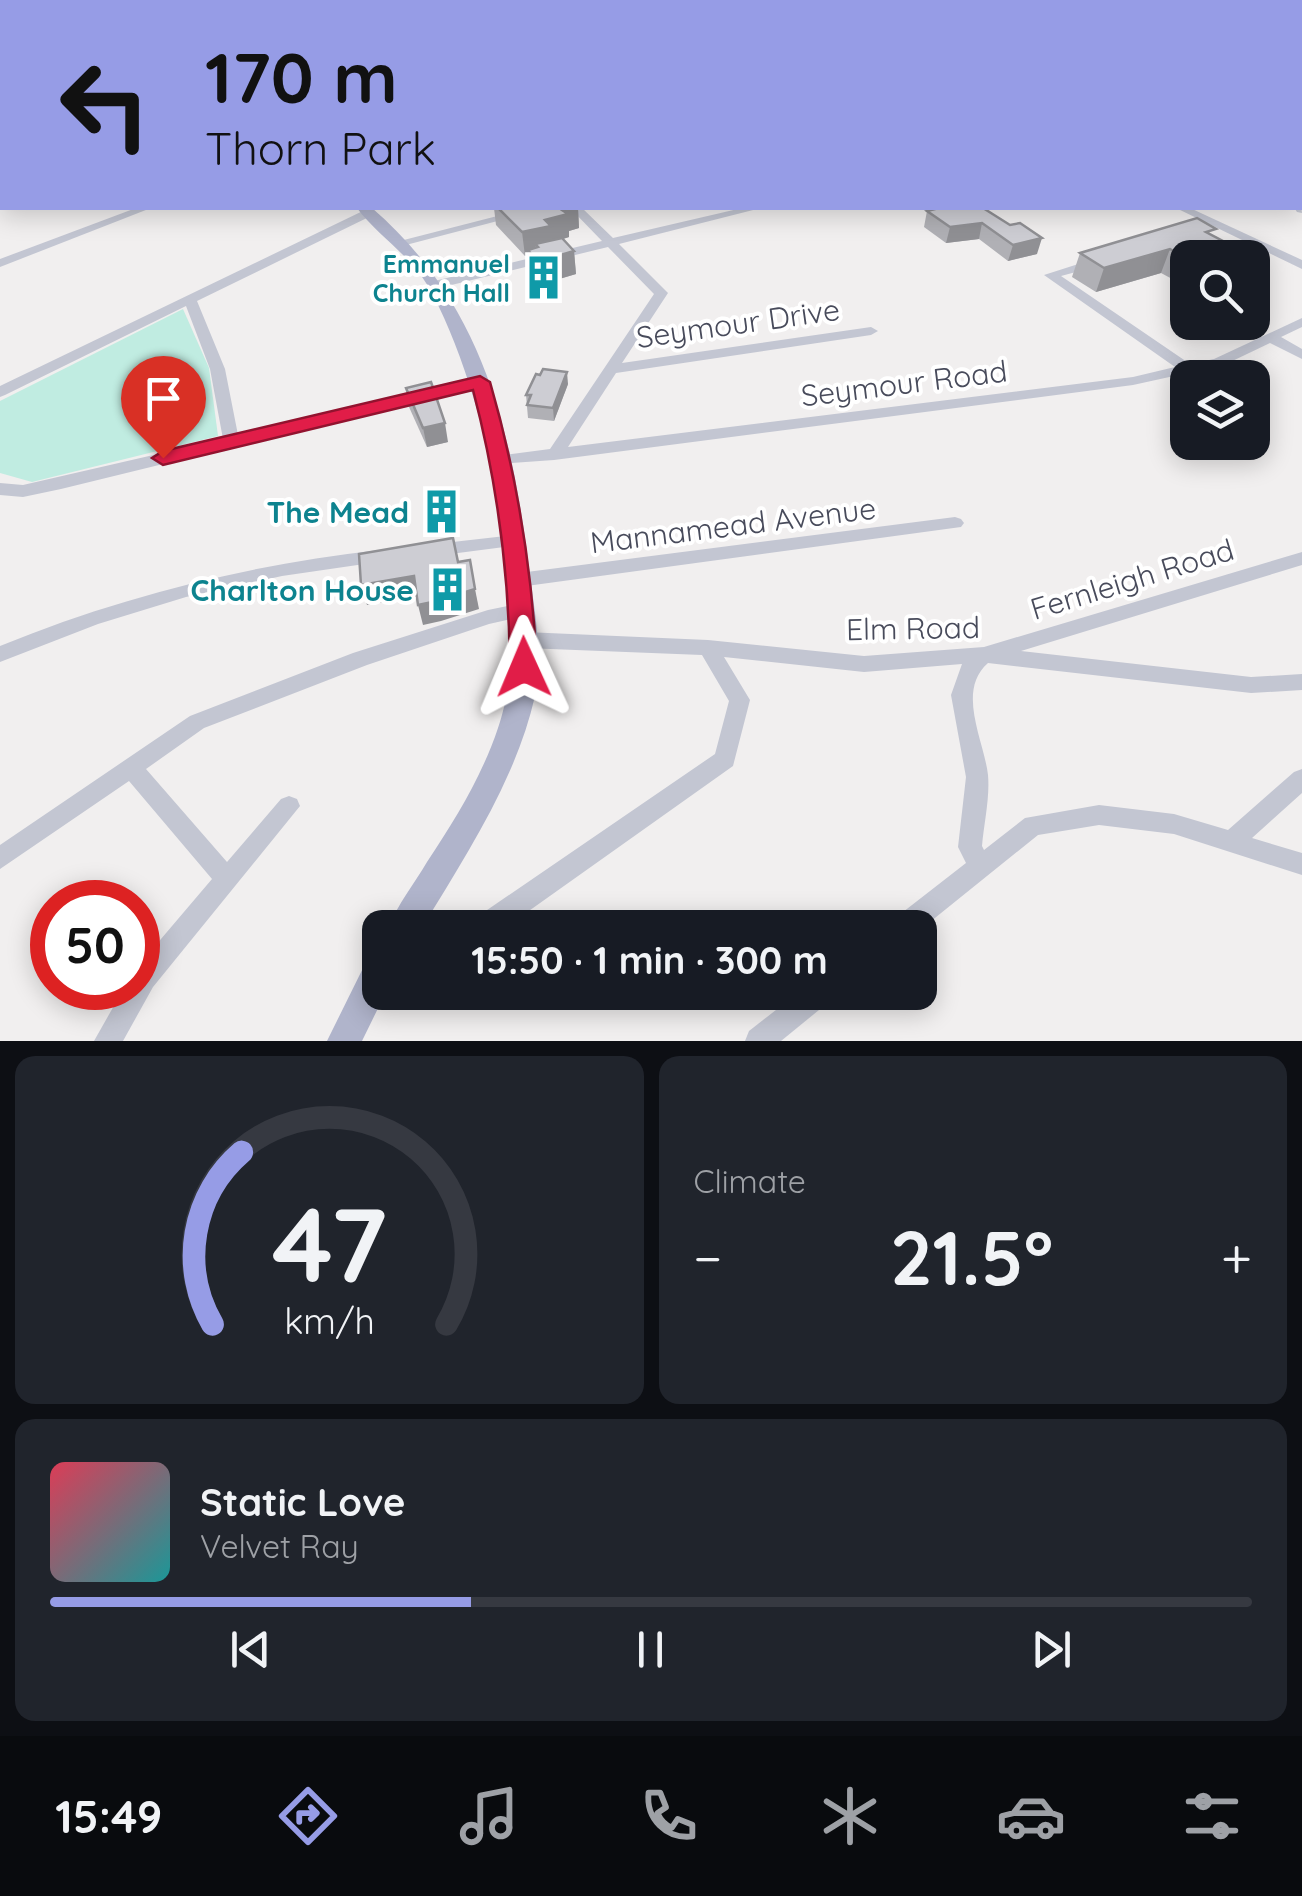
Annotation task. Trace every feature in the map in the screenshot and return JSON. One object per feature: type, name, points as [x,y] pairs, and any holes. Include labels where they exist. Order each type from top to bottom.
[{"type":"main road","points":[[366,210],[402,242],[436,285],[480,382],[502,460],[522,610],[522,694],[508,741],[486,793],[415,910]]},
{"type":"main road","points":[[344,1041],[362,1006]]},
{"type":"street","points":[[0,264],[139,210]]},
{"type":"street","points":[[0,392],[366,210]]},
{"type":"street","points":[[402,242],[533,210]]},
{"type":"street","points":[[554,455],[661,292],[578,210]]},
{"type":"street","points":[[436,285],[747,210]]},
{"type":"street","points":[[1186,210],[1302,265]]},
{"type":"street","points":[[1116,257],[1052,275],[1175,360]]},
{"type":"street","points":[[190,300],[210,339],[225,386],[231,441]]},
{"type":"street","name":"Seymour Road","points":[[1270,337],[1302,322]]},
{"type":"street","name":"Seymour Drive","points":[[612,369],[872,331]]},
{"type":"street","points":[[1270,337],[1302,355]]},
{"type":"street","name":"Seymour Road","points":[[1222,360],[1264,340]]},
{"type":"street","name":"Seymour Road","points":[[502,460],[1170,374]]},
{"type":"street","points":[[0,489],[23,491],[480,382]]},
{"type":"street","name":"Mannamead Avenue","points":[[519,580],[955,523]]},
{"type":"street","points":[[0,654],[67,625],[203,586],[353,558],[514,541]]},
{"type":"street","name":"Fernleigh Road","points":[[984,655],[1300,560]]},
{"type":"street","points":[[0,858],[196,722],[360,660],[488,617],[522,610]]},
{"type":"street","name":"Elm Road","points":[[524,640],[708,648],[864,664],[984,655],[1251,685],[1302,682]]},
{"type":"street","points":[[509,910],[725,759],[740,700],[708,648]]},
{"type":"street","points":[[979,864],[970,847],[976,778],[961,696],[970,666],[984,655]]},
{"type":"street","points":[[131,768],[225,877]]},
{"type":"street","points":[[1231,842],[1302,779]]},
{"type":"street","points":[[108,1041],[144,978],[225,877],[289,806]]},
{"type":"street","points":[[924,910],[1033,825],[1099,815],[1174,824],[1302,864]]},
{"type":"street","points":[[760,1041],[799,1010]]},
{"type":"green space","points":[[183,309],[209,368],[218,436],[32,482],[0,473],[0,401]]},
{"type":"building","points":[[500,210],[562,210],[568,214],[545,220],[551,226],[522,232]]},
{"type":"building","points":[[986,210],[1010,225],[1020,223],[1042,238],[1013,245],[982,223],[950,227],[927,211]]},
{"type":"building","points":[[1197,218],[1216,229],[1206,232],[1221,240],[1170,240],[1170,249],[1104,268],[1080,253]]},
{"type":"building","points":[[562,238],[574,251],[537,262],[528,250],[538,247],[535,244]]},
{"type":"building","points":[[543,369],[567,372],[553,408],[527,405],[531,395],[526,395],[536,374],[540,375]]},
{"type":"building","points":[[431,382],[445,423],[423,428],[406,388]]},
{"type":"building","points":[[453,538],[458,562],[470,560],[475,589],[418,605],[414,576],[361,585],[359,554]]},
{"type":"place","name":"Emmanuel Church Hall","points":[[543,277]]},
{"type":"place","name":"The Mead","points":[[442,512]]},
{"type":"place","name":"Charlton House","points":[[447,590]]},
{"type":"route","points":[[163,458],[480,382],[502,460],[522,604],[524,667]]}]
